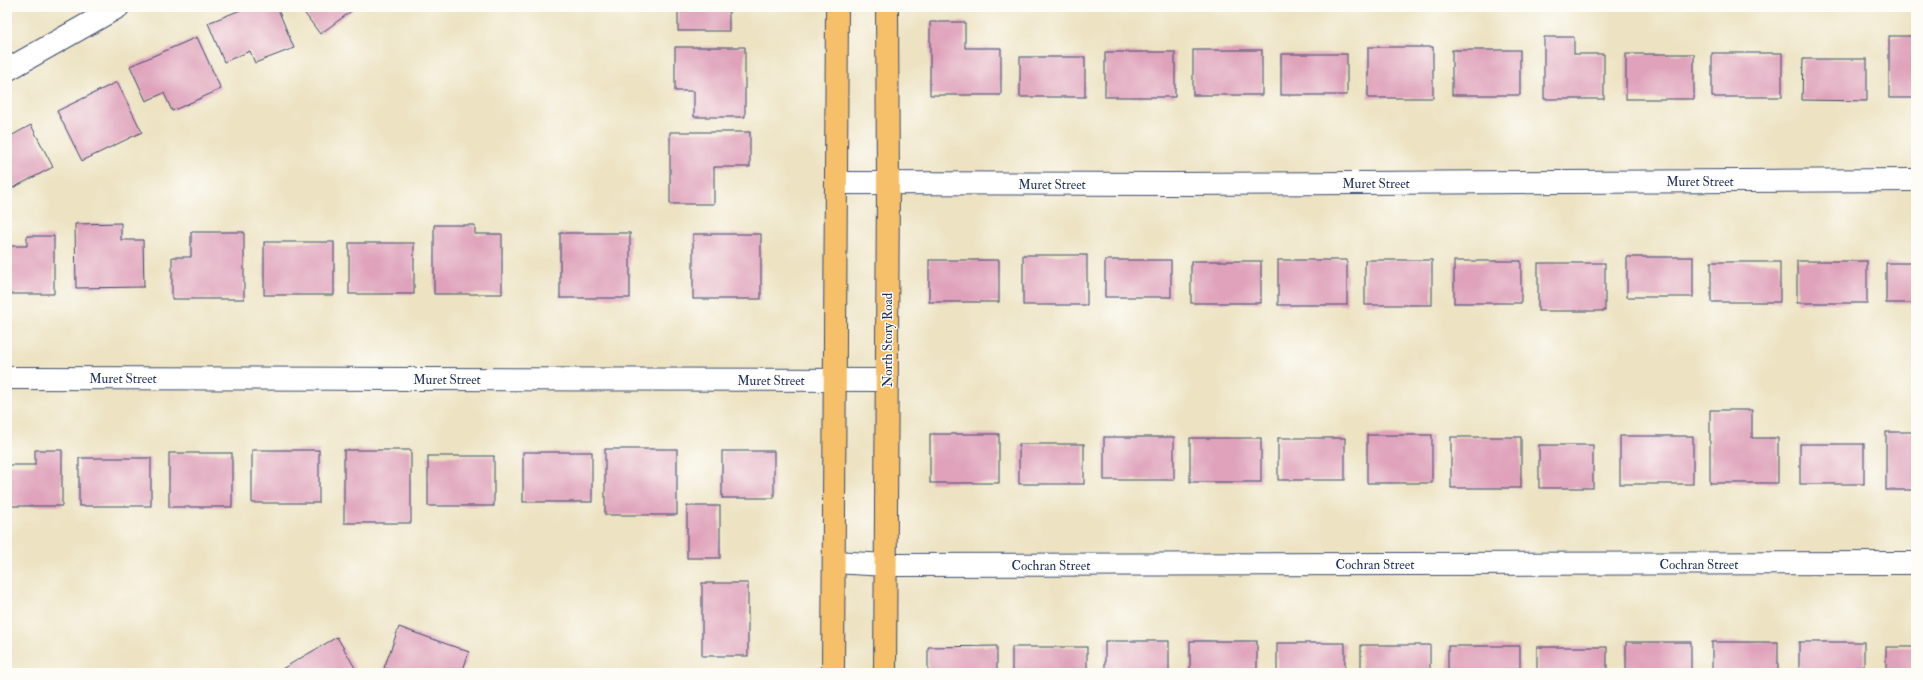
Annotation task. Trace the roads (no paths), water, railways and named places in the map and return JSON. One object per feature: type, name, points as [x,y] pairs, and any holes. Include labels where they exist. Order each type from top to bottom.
[{"type":"main road","points":[[833,673],[836,380],[837,7]]},
{"type":"main road","name":"North Story Road","points":[[885,673],[888,184],[886,7]]},
{"type":"street","points":[[7,70],[118,7]]},
{"type":"street","name":"Muret Street","points":[[836,183],[1916,180]]},
{"type":"street","name":"Muret Street","points":[[7,378],[887,380]]},
{"type":"street","name":"Cochran Street","points":[[834,562],[886,565],[1916,563]]}]
